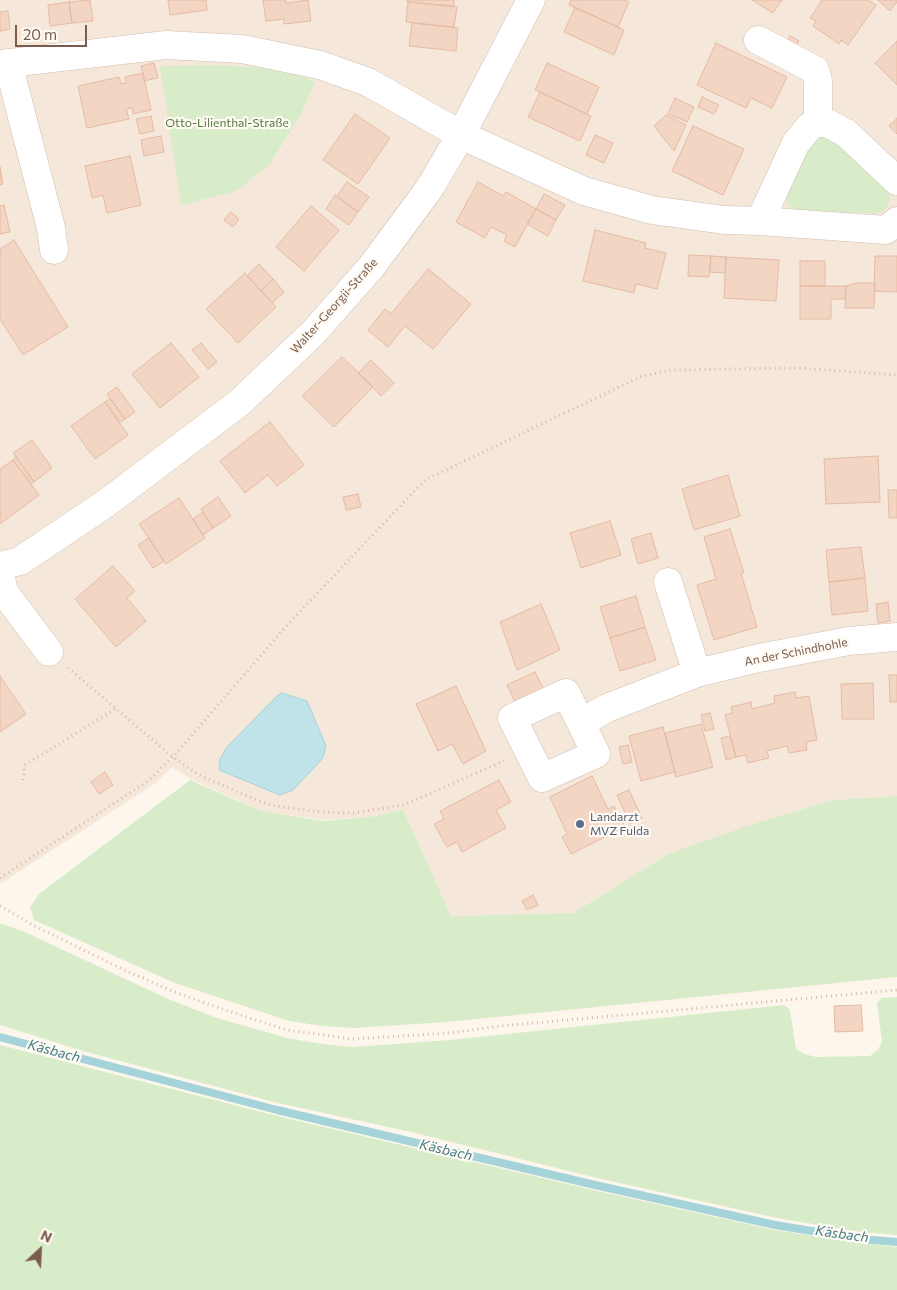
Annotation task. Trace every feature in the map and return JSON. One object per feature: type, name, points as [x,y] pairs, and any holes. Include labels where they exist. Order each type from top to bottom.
[{"type":"street","name":"Walter-Georgii-Straße","points":[[0,566],[20,561],[105,504],[246,396],[313,333],[372,266],[429,189],[461,134],[531,0]]},
{"type":"street","points":[[758,40],[815,70],[818,81],[818,123]]},
{"type":"street","points":[[54,250],[51,228],[4,64],[166,45],[242,49],[320,65],[368,82],[461,134],[584,191],[652,210],[724,220],[886,230],[897,221]]},
{"type":"street","points":[[760,221],[796,143],[810,126],[818,123],[827,123],[846,132],[897,181]]},
{"type":"street","points":[[0,575],[4,592],[49,652]]},
{"type":"street","points":[[668,582],[697,673]]},
{"type":"street","name":"An der Schindhohle","points":[[581,723],[607,708],[697,673],[759,658],[840,643],[897,636]]},
{"type":"street","points":[[566,693],[581,723],[596,754],[542,778],[512,718],[566,693]]},
{"type":"path","points":[[0,878],[148,781],[172,757],[290,622],[425,480],[642,376],[672,370],[798,368],[897,375]]},
{"type":"path","points":[[49,652],[172,757],[199,775],[262,802],[293,809],[354,813],[404,805],[528,751]]},
{"type":"path","points":[[23,780],[25,765],[115,709]]},
{"type":"path","points":[[0,906],[33,925],[116,966],[213,1006],[287,1030],[352,1039],[448,1033],[511,1025],[897,990]]},
{"type":"shaded area","points":[[0,0],[897,0],[897,796],[833,800],[668,854],[573,913],[451,916],[403,809],[376,816],[323,820],[261,811],[191,779],[172,767],[156,783],[0,884]]},
{"type":"green space","name":"Otto-Lilienthal-Straße","points":[[217,65],[263,68],[305,77],[315,82],[300,116],[269,165],[236,191],[181,205],[160,66]]},
{"type":"green space","points":[[830,133],[886,180],[890,200],[886,209],[879,213],[800,212],[789,206],[784,196],[807,138]]},
{"type":"green space","points":[[190,780],[261,811],[323,821],[376,816],[403,809],[451,916],[573,913],[668,854],[744,827],[833,800],[897,796],[897,977],[447,1022],[353,1028],[289,1021],[175,983],[34,920],[30,907],[39,894]]},
{"type":"green space","points":[[0,923],[27,933],[168,999],[217,1018],[287,1038],[353,1047],[450,1040],[784,1005],[790,1010],[796,1049],[804,1054],[816,1057],[870,1056],[878,1050],[882,1041],[877,1004],[881,998],[897,997],[897,1235],[861,1232],[777,1218],[597,1178],[411,1132],[278,1103],[83,1051],[0,1025]]},
{"type":"green space","points":[[0,1045],[277,1116],[593,1190],[775,1230],[897,1247],[897,1290],[0,1290]]},
{"type":"water","points":[[282,693],[307,701],[326,746],[323,758],[293,790],[280,795],[219,770],[220,759],[227,747]]},
{"type":"building","points":[[90,0],[93,21],[72,23],[69,2]]},
{"type":"building","points":[[168,0],[206,0],[207,10],[170,15]]},
{"type":"building","points":[[263,0],[286,0],[286,3],[308,0],[311,21],[284,24],[284,19],[266,21]]},
{"type":"building","points":[[406,0],[454,0],[454,6],[408,2]]},
{"type":"building","points":[[571,0],[625,0],[629,2],[618,27],[569,5]]},
{"type":"building","points":[[752,0],[782,0],[773,13]]},
{"type":"building","points":[[822,0],[868,0],[876,5],[848,45],[841,40],[839,44],[813,26],[816,21],[810,18]]},
{"type":"building","points":[[878,0],[897,0],[897,2],[890,11]]},
{"type":"building","points":[[69,2],[72,23],[50,26],[48,5]]},
{"type":"building","points":[[408,2],[457,7],[454,27],[406,22]]},
{"type":"building","points":[[575,7],[624,30],[614,55],[564,32]]},
{"type":"building","points":[[8,11],[10,29],[0,31],[0,12]]},
{"type":"building","points":[[412,23],[458,28],[456,51],[409,46]]},
{"type":"building","points":[[790,36],[799,41],[793,51],[784,46]]},
{"type":"building","points":[[897,41],[897,85],[875,63]]},
{"type":"building","points":[[716,43],[787,77],[772,108],[751,98],[746,108],[697,85]]},
{"type":"building","points":[[154,63],[158,78],[144,81],[141,66]]},
{"type":"building","points":[[547,63],[599,87],[587,114],[535,90]]},
{"type":"building","points":[[143,73],[151,110],[133,114],[132,108],[126,109],[129,119],[87,128],[78,86],[119,77],[121,84],[126,83],[125,77]]},
{"type":"building","points":[[540,92],[591,116],[580,141],[528,117]]},
{"type":"building","points":[[702,97],[719,105],[714,114],[698,107]]},
{"type":"building","points":[[675,98],[694,107],[687,122],[668,114]]},
{"type":"building","points":[[355,114],[390,138],[358,184],[323,160]]},
{"type":"building","points":[[666,115],[686,125],[674,151],[654,126]]},
{"type":"building","points":[[151,116],[154,131],[140,134],[136,119]]},
{"type":"building","points":[[897,118],[897,134],[889,126]]},
{"type":"building","points":[[693,126],[744,149],[723,195],[672,171]]},
{"type":"building","points":[[595,135],[613,143],[604,163],[586,155]]},
{"type":"building","points":[[161,136],[164,152],[144,156],[141,140]]},
{"type":"building","points":[[130,156],[141,205],[107,213],[103,195],[92,198],[85,166]]},
{"type":"building","points":[[0,167],[3,184],[0,185]]},
{"type":"building","points":[[347,182],[369,197],[358,212],[337,196]]},
{"type":"building","points":[[478,182],[503,196],[506,192],[536,209],[515,247],[504,241],[507,235],[491,227],[485,238],[456,222]]},
{"type":"building","points":[[544,194],[565,205],[556,220],[536,209]]},
{"type":"building","points":[[335,195],[358,212],[349,225],[326,209]]},
{"type":"building","points":[[4,205],[10,232],[0,234],[0,206]]},
{"type":"building","points":[[311,206],[339,230],[304,271],[276,247]]},
{"type":"building","points":[[536,209],[556,220],[548,236],[527,224]]},
{"type":"building","points":[[231,212],[239,219],[233,227],[224,220]]},
{"type":"building","points":[[595,230],[646,243],[645,248],[666,253],[657,289],[636,284],[634,293],[583,281]]},
{"type":"building","points":[[14,240],[68,327],[23,355],[0,319],[0,249]]},
{"type":"building","points":[[689,255],[711,256],[709,277],[688,276]]},
{"type":"building","points":[[711,256],[726,257],[725,273],[710,272]]},
{"type":"building","points":[[875,256],[897,256],[897,292],[874,291]]},
{"type":"building","points":[[726,257],[779,260],[776,301],[724,298]]},
{"type":"building","points":[[800,261],[825,261],[825,286],[800,286]]},
{"type":"building","points":[[259,264],[273,279],[261,291],[247,276]]},
{"type":"building","points":[[428,269],[471,304],[433,349],[405,326],[388,347],[368,330],[385,309],[391,314]]},
{"type":"building","points":[[245,273],[276,307],[238,343],[206,309]]},
{"type":"building","points":[[273,279],[284,292],[272,303],[261,291]]},
{"type":"building","points":[[857,283],[875,283],[874,308],[845,308],[846,286]]},
{"type":"building","points":[[800,286],[846,286],[845,299],[831,299],[831,319],[800,319]]},
{"type":"building","points":[[171,343],[199,377],[160,408],[132,374]]},
{"type":"building","points":[[201,343],[217,362],[208,369],[192,350]]},
{"type":"building","points":[[342,357],[373,387],[334,427],[302,396]]},
{"type":"building","points":[[371,360],[394,383],[381,396],[358,373]]},
{"type":"building","points":[[117,387],[135,412],[125,419],[107,394]]},
{"type":"building","points":[[110,399],[125,419],[120,422],[105,402]]},
{"type":"building","points":[[105,402],[128,435],[95,459],[71,426]]},
{"type":"building","points":[[270,422],[304,465],[277,486],[268,475],[245,493],[220,461]]},
{"type":"building","points":[[32,440],[52,468],[34,482],[13,453]]},
{"type":"building","points":[[878,456],[880,502],[826,504],[824,459]]},
{"type":"building","points":[[16,457],[34,482],[31,484],[13,460]]},
{"type":"building","points":[[13,460],[39,495],[0,524],[0,469]]},
{"type":"building","points":[[728,475],[740,516],[694,530],[682,489]]},
{"type":"building","points":[[888,490],[897,490],[897,518],[889,518]]},
{"type":"building","points":[[358,494],[361,507],[346,510],[343,497]]},
{"type":"building","points":[[218,497],[231,516],[213,528],[201,509]]},
{"type":"building","points":[[179,498],[205,538],[166,564],[139,524]]},
{"type":"building","points":[[203,512],[213,528],[203,535],[193,519]]},
{"type":"building","points":[[610,521],[621,555],[581,568],[570,533]]},
{"type":"building","points":[[730,529],[744,573],[741,573],[757,627],[714,640],[697,585],[716,579],[704,537]]},
{"type":"building","points":[[651,533],[658,558],[638,564],[631,539]]},
{"type":"building","points":[[149,538],[164,561],[153,568],[138,545]]},
{"type":"building","points":[[861,547],[865,578],[829,582],[826,550]]},
{"type":"building","points":[[113,566],[135,591],[127,598],[146,621],[116,647],[75,599]]},
{"type":"building","points":[[865,578],[868,611],[832,615],[829,582]]},
{"type":"building","points":[[636,596],[645,627],[610,638],[600,607]]},
{"type":"building","points":[[888,602],[890,621],[878,623],[876,604]]},
{"type":"building","points":[[541,604],[560,650],[517,670],[500,622]]},
{"type":"building","points":[[645,627],[656,660],[620,671],[610,638]]},
{"type":"building","points":[[535,672],[544,690],[516,704],[507,685]]},
{"type":"building","points":[[889,675],[897,675],[897,702],[890,702]]},
{"type":"building","points":[[0,676],[26,714],[0,732]]},
{"type":"building","points":[[873,683],[874,719],[842,719],[841,684]]},
{"type":"building","points":[[456,686],[486,751],[463,764],[452,744],[438,751],[416,704]]},
{"type":"building","points":[[795,692],[796,698],[809,696],[817,740],[806,742],[807,750],[789,753],[787,746],[767,751],[769,758],[748,763],[746,755],[736,757],[725,715],[732,713],[731,707],[751,702],[752,709],[775,703],[774,696]]},
{"type":"building","points":[[710,713],[714,729],[705,731],[701,715]]},
{"type":"building","points":[[701,724],[713,767],[676,777],[665,733]]},
{"type":"building","points":[[663,727],[675,772],[641,781],[629,736]]},
{"type":"building","points":[[730,736],[736,757],[726,760],[721,738]]},
{"type":"building","points":[[628,745],[632,762],[623,764],[619,747]]},
{"type":"building","points":[[105,772],[113,785],[99,794],[91,782]]},
{"type":"building","points":[[592,776],[608,809],[614,806],[625,827],[571,854],[562,837],[567,834],[550,797]]},
{"type":"building","points":[[499,780],[511,802],[496,810],[506,828],[462,852],[457,842],[447,847],[434,824],[444,819],[440,811]]},
{"type":"building","points":[[629,790],[642,818],[630,824],[617,795]]},
{"type":"building","points":[[533,895],[538,905],[527,910],[522,901]]},
{"type":"building","points":[[861,1005],[863,1031],[835,1032],[834,1006]]},
{"type":"waterway","name":"Käsbach","points":[[0,1037],[277,1110],[595,1185],[775,1225],[860,1239],[897,1242]]},
{"type":"place","name":"Landarzt MVZ Fulda","points":[[580,824]]}]
